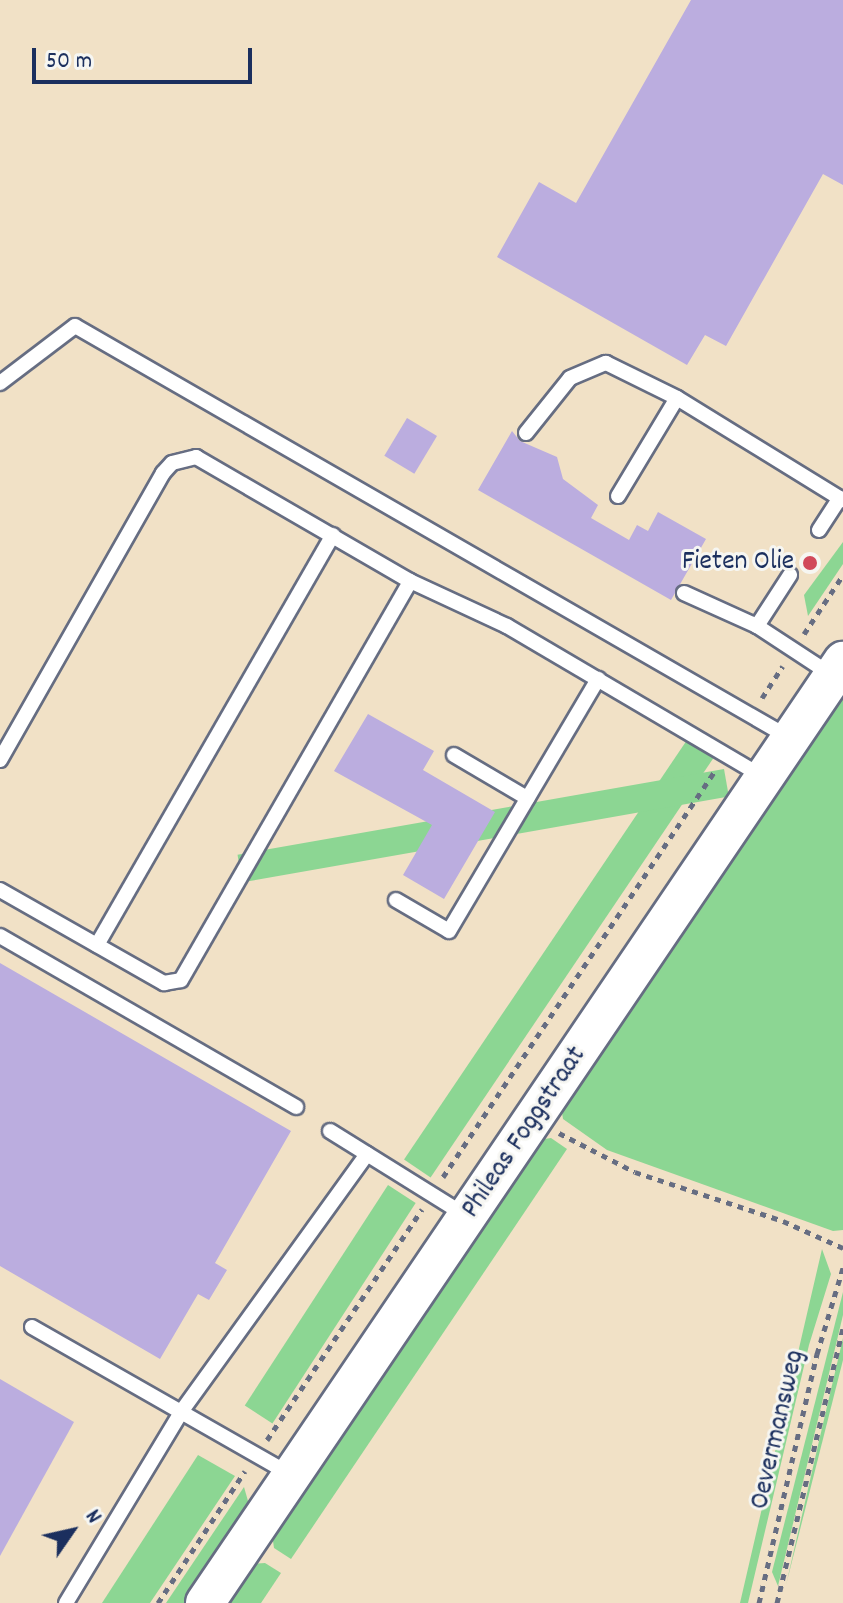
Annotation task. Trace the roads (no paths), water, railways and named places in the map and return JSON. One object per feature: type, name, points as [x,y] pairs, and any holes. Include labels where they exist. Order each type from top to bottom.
[{"type":"street","name":"Phileas Foggstraat","points":[[205,1603],[838,668]]},
{"type":"lane","points":[[0,383],[75,326],[791,738]]},
{"type":"lane","points":[[526,433],[570,378],[606,363],[677,398],[841,499],[819,530]]},
{"type":"lane","points":[[618,496],[677,398]]},
{"type":"lane","points":[[0,760],[172,463],[184,458],[206,460],[410,581],[507,626],[764,778]]},
{"type":"lane","points":[[97,945],[333,535]]},
{"type":"lane","points":[[757,626],[790,575]]},
{"type":"lane","points":[[0,890],[164,983],[181,980],[410,581]]},
{"type":"lane","points":[[684,593],[838,668]]},
{"type":"lane","points":[[396,900],[449,931],[598,679]]},
{"type":"lane","points":[[454,755],[527,798]]},
{"type":"lane","points":[[0,936],[296,1107]]},
{"type":"lane","points":[[330,1131],[468,1217]]},
{"type":"lane","points":[[66,1603],[181,1412],[367,1154]]},
{"type":"lane","points":[[32,1327],[291,1475]]},
{"type":"place","name":"Fieten Olie","points":[[810,563]]}]
